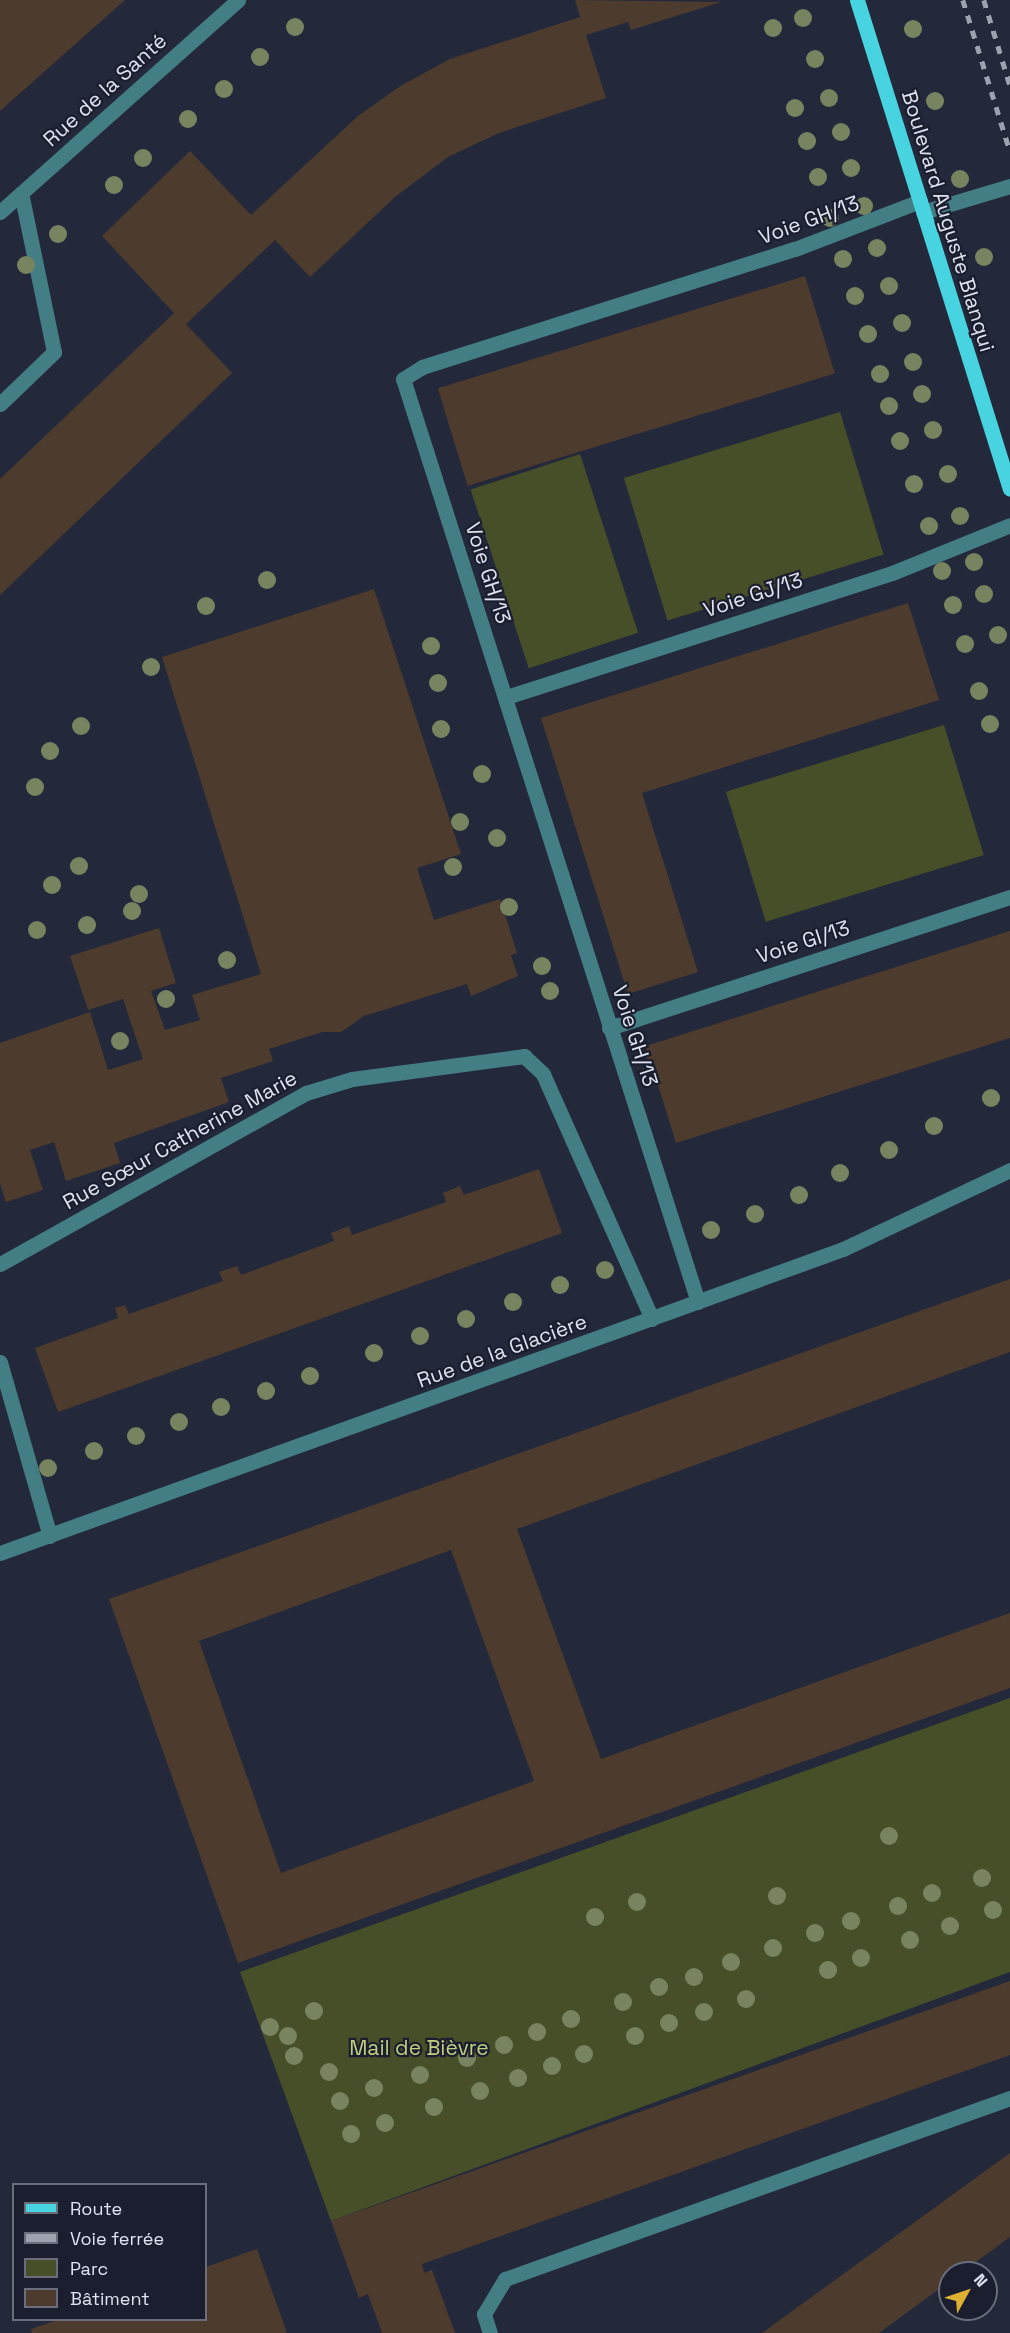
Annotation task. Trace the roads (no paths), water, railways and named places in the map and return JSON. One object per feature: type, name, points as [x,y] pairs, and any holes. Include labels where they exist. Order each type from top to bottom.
[{"type":"main road","name":"Boulevard Auguste Blanqui","points":[[857,0],[1010,489]]},
{"type":"street","name":"Rue de la Santé","points":[[0,212],[238,0]]},
{"type":"street","points":[[922,207],[1010,186]]},
{"type":"street","points":[[0,404],[54,352],[21,193]]},
{"type":"street","name":"Voie GH/13","points":[[698,1302],[403,379],[422,367],[922,207]]},
{"type":"street","name":"Voie GJ/13","points":[[506,697],[892,573],[1010,525]]},
{"type":"street","name":"Voie GI/13","points":[[609,1028],[1010,897]]},
{"type":"street","name":"Rue Sœur Catherine Marie","points":[[0,1264],[306,1093],[352,1079],[524,1056],[543,1074],[652,1319]]},
{"type":"street","name":"Rue de la Glacière","points":[[0,1553],[853,1245],[1010,1170]]},
{"type":"street","points":[[0,1362],[50,1536]]},
{"type":"street","points":[[490,2333],[484,2314],[505,2279],[1010,2098]]},
{"type":"railway","points":[[963,0],[1010,151]]},
{"type":"railway","points":[[984,0],[1010,85]]},
{"type":"park label","name":"Mail de Bièvre","points":[[419,2048]]}]
